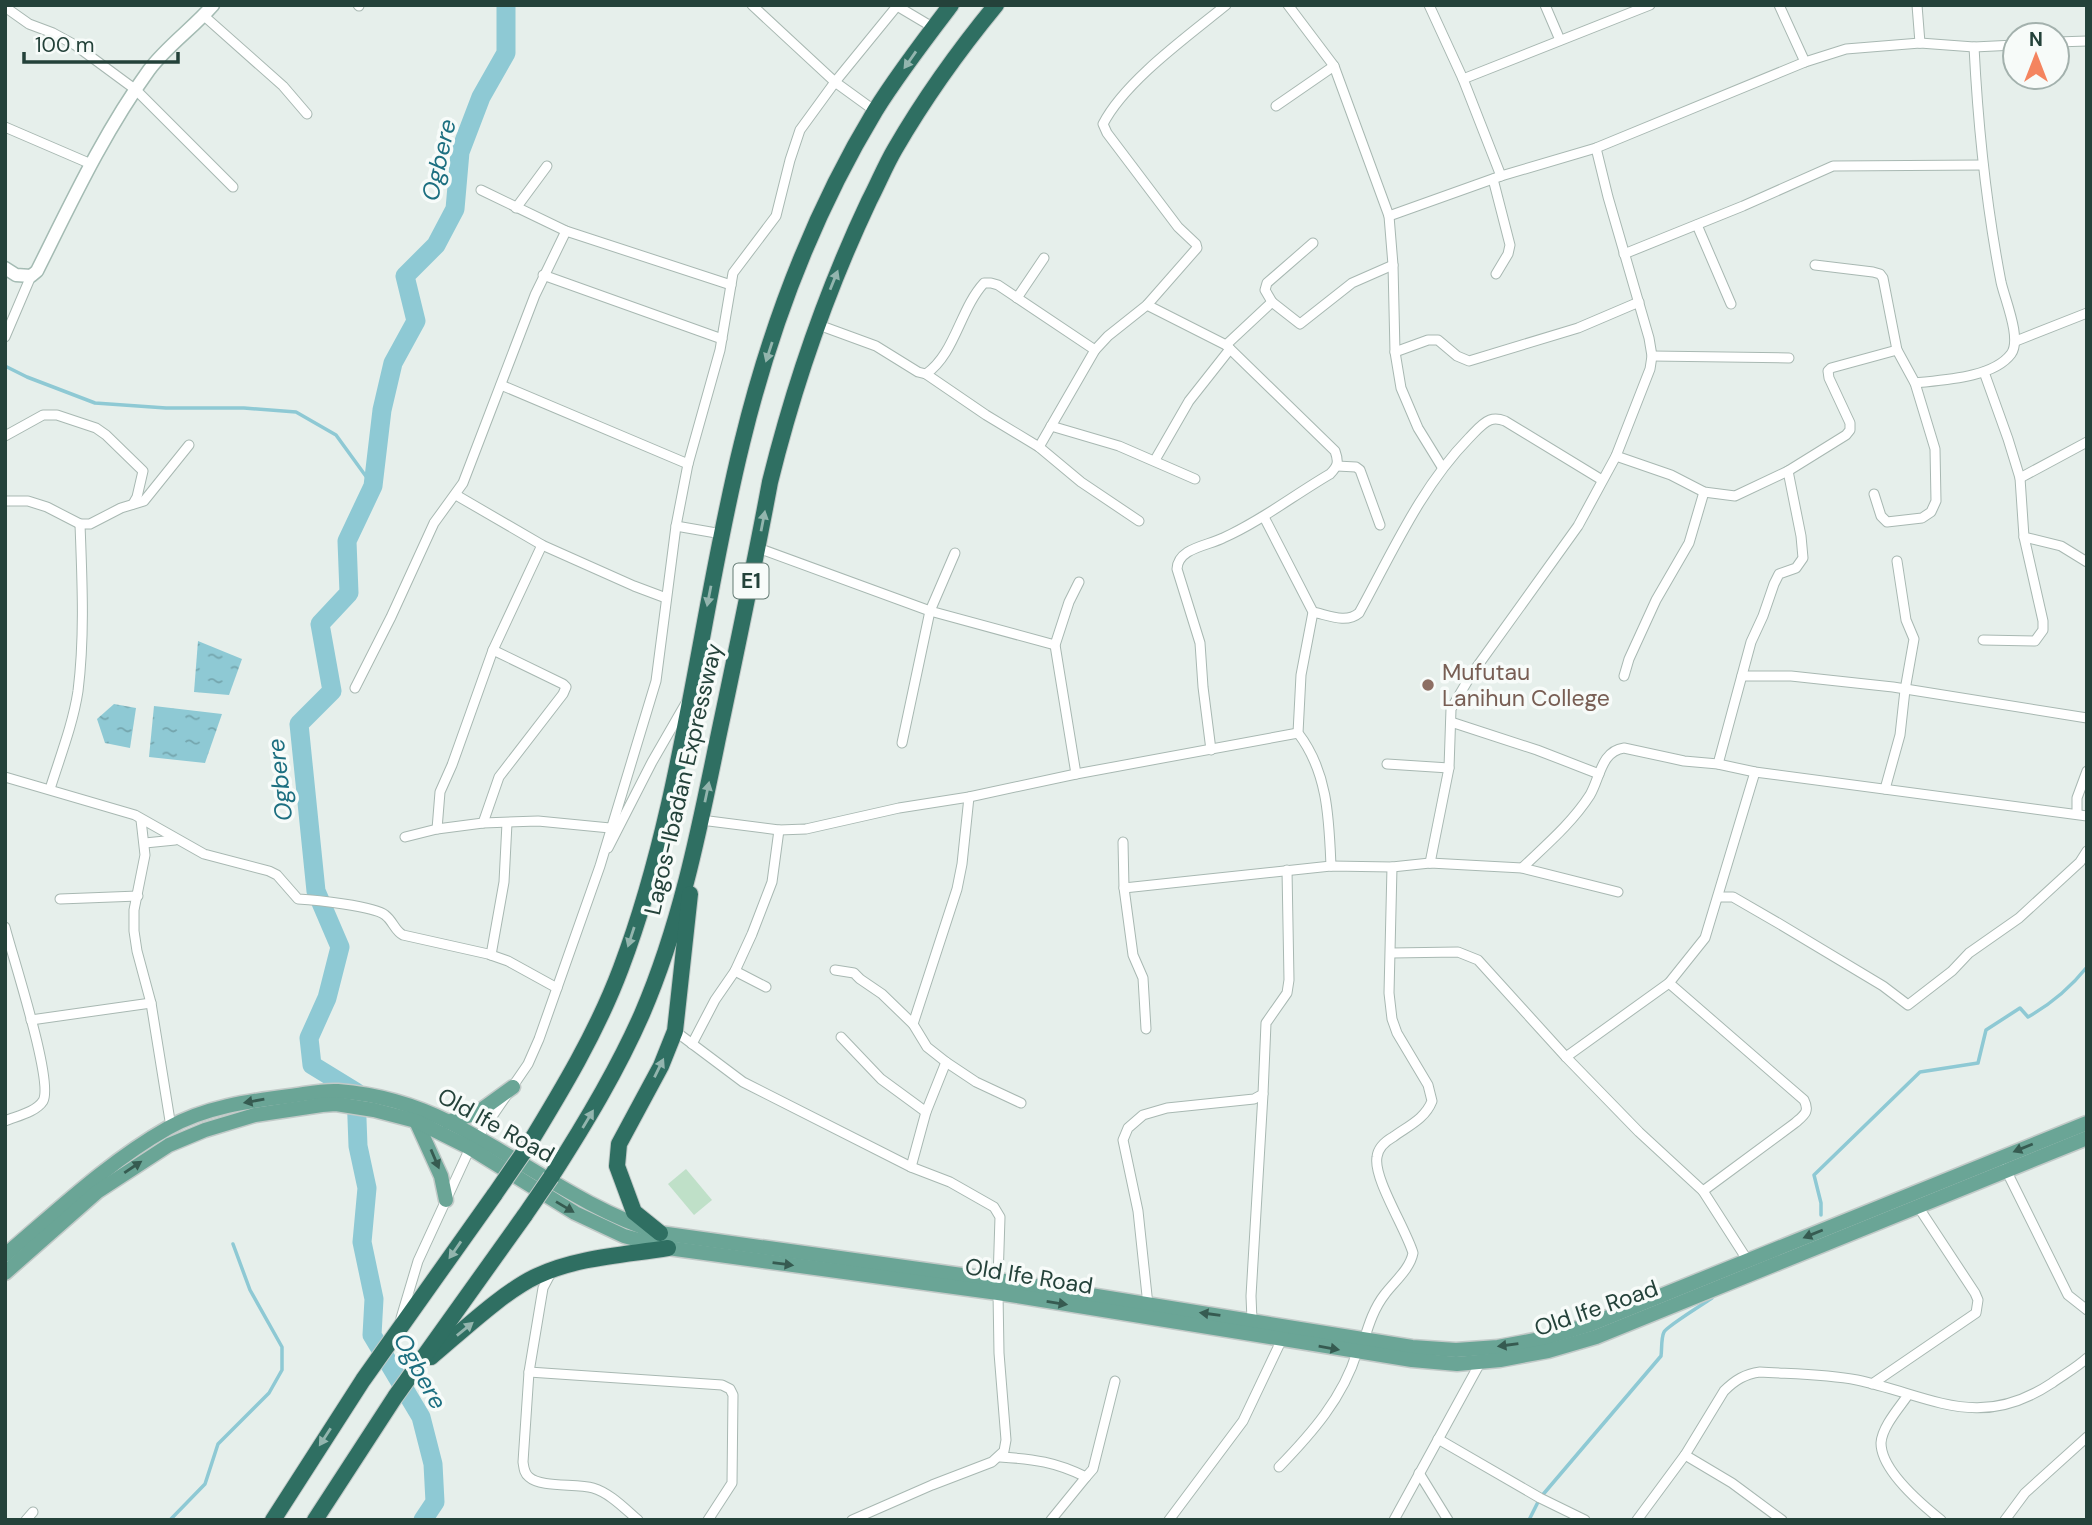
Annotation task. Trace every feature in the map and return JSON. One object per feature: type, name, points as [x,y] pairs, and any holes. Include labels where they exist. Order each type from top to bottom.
[{"type":"highway","name":"Lagos-Ibadan Expressway","points":[[273,1520],[363,1380],[526,1149],[588,1043],[621,968],[656,849],[680,753],[742,442],[784,305],[830,196],[875,111],[951,5]]},
{"type":"highway","name":"Lagos-Ibadan Expressway","points":[[315,1520],[413,1372],[551,1177],[591,1113],[642,1013],[667,946],[690,864],[780,442],[816,324],[845,254],[894,150],[948,69],[996,5]]},
{"type":"highway","points":[[660,1233],[634,1212],[617,1166],[619,1144],[661,1066],[675,1031],[687,930],[690,864]]},
{"type":"highway","points":[[413,1372],[518,1287],[537,1276],[585,1261],[668,1248]]},
{"type":"main road","points":[[448,1122],[477,1113],[513,1087]]},
{"type":"main road","name":"Old Ife Road","points":[[5,1273],[97,1192],[169,1145],[205,1130],[255,1115],[337,1098]]},
{"type":"main road","name":"Old Ife Road","points":[[5,1255],[125,1156],[171,1126],[198,1115],[252,1101],[337,1098],[420,1108],[448,1122],[575,1213],[624,1236],[668,1248],[998,1286]]},
{"type":"main road","name":"Old Ife Road","points":[[375,1104],[474,1143],[627,1223],[660,1233],[998,1286],[1282,1339],[1456,1350],[1520,1343],[1569,1332],[1664,1302],[1917,1206],[2087,1123]]},
{"type":"main road","points":[[416,1121],[442,1176],[446,1200]]},
{"type":"main road","name":"Old Ife Road","points":[[1031,1292],[1252,1320],[1361,1346],[1457,1364],[1480,1363],[1557,1349],[1596,1337],[1748,1261],[2002,1164],[2087,1138]]},
{"type":"street","points":[[752,5],[835,82],[875,111]]},
{"type":"street","points":[[1039,447],[1094,350],[1147,305],[1197,248],[1178,227],[1103,124],[1108,114],[1138,79],[1226,5]]},
{"type":"street","points":[[1289,5],[1334,65],[1389,216],[1395,352],[1401,388],[1418,428],[1442,467]]},
{"type":"street","points":[[1429,5],[1463,79],[1497,178],[1510,245],[1508,254],[1496,274]]},
{"type":"street","points":[[1545,5],[1560,40]]},
{"type":"street","points":[[1463,79],[1650,5]]},
{"type":"street","points":[[1779,5],[1805,62]]},
{"type":"street","points":[[1917,5],[1920,43]]},
{"type":"street","points":[[396,1333],[418,1261],[446,1200],[474,1143],[528,1064],[600,866],[656,681],[676,526],[688,464],[722,339],[733,273],[776,216],[800,130],[897,6],[933,28]]},
{"type":"street","points":[[5,7],[29,24],[75,45],[136,90],[233,187]]},
{"type":"street","points":[[5,337],[31,276],[37,271],[91,164],[136,90],[159,58],[208,9],[307,114]]},
{"type":"street","points":[[1389,216],[1497,178],[1596,148],[1805,62],[1846,49],[1920,43],[1974,47],[2001,46]]},
{"type":"street","points":[[1915,383],[1983,372],[2011,355],[2016,341],[2001,283],[1983,164],[1974,47]]},
{"type":"street","points":[[1276,106],[1334,65]]},
{"type":"street","points":[[5,127],[91,164]]},
{"type":"street","points":[[1430,863],[1449,768],[1451,709],[1459,692],[1578,526],[1616,456],[1647,381],[1652,356],[1596,148]]},
{"type":"street","points":[[1624,254],[1833,166],[1983,164]]},
{"type":"street","points":[[516,208],[547,166]]},
{"type":"street","points":[[481,190],[566,231],[731,285]]},
{"type":"street","points":[[1697,225],[1731,304]]},
{"type":"street","points":[[355,688],[434,523],[463,483],[543,275],[566,231]]},
{"type":"street","points":[[1313,243],[1267,283],[1265,290],[1272,302],[1294,323],[1300,324],[1352,283],[1393,265]]},
{"type":"street","points":[[1017,298],[1044,258]]},
{"type":"street","points":[[1815,265],[1880,274],[1883,278],[1897,350],[1915,383],[1935,449],[1936,502],[1931,512],[1922,517],[1887,522],[1881,516],[1874,494]]},
{"type":"street","points":[[5,268],[16,275],[31,276]]},
{"type":"street","points":[[543,275],[722,339]]},
{"type":"street","points":[[926,374],[934,368],[984,283],[998,285],[1094,350]]},
{"type":"street","points":[[1155,460],[1189,401],[1228,347],[1272,302]]},
{"type":"street","points":[[1395,352],[1428,340],[1438,340],[1469,362],[1578,328],[1639,302]]},
{"type":"street","points":[[1147,305],[1228,347],[1335,451],[1338,459],[1337,466],[1330,474],[1264,517],[1183,555],[1177,561],[1177,569],[1200,643],[1211,750]]},
{"type":"street","points":[[2016,341],[2087,313]]},
{"type":"street","points":[[816,324],[876,346],[918,372],[926,374],[1039,447],[1081,482],[1139,521]]},
{"type":"street","points":[[1616,456],[1671,475],[1704,492],[1735,496],[1788,471],[1850,430],[1850,423],[1828,371],[1897,350]]},
{"type":"street","points":[[1652,356],[1789,358]]},
{"type":"street","points":[[1983,372],[2020,478],[2024,537],[2043,630],[2035,641],[1983,640]]},
{"type":"street","points":[[501,385],[688,464]]},
{"type":"street","points":[[7,432],[43,415],[57,415],[96,428],[143,471],[137,497],[132,505]]},
{"type":"street","points":[[1312,612],[1345,619],[1353,618],[1359,613],[1442,467],[1490,419],[1499,419],[1602,480]]},
{"type":"street","points":[[1051,426],[1119,446],[1195,479]]},
{"type":"street","points":[[2020,478],[2087,442]]},
{"type":"street","points":[[5,500],[28,501],[80,524],[90,524],[144,501],[189,445]]},
{"type":"street","points":[[1337,466],[1360,470],[1380,525]]},
{"type":"street","points":[[1718,764],[1751,642],[1774,584],[1779,575],[1796,568],[1803,558],[1788,471]]},
{"type":"street","points":[[1623,676],[1656,600],[1689,543],[1704,492]]},
{"type":"street","points":[[456,495],[542,545],[666,598]]},
{"type":"street","points":[[1264,517],[1312,612],[1301,675],[1298,733],[1309,747],[1329,809],[1331,866]]},
{"type":"street","points":[[50,789],[78,690],[83,612],[80,524]]},
{"type":"street","points":[[676,526],[722,534]]},
{"type":"street","points":[[2024,537],[2061,547],[2087,562]]},
{"type":"street","points":[[437,829],[440,792],[493,650],[542,545]]},
{"type":"street","points":[[758,548],[930,611],[1055,645]]},
{"type":"street","points":[[902,743],[930,611],[955,554]]},
{"type":"street","points":[[1885,789],[1900,735],[1914,639],[1906,620],[1897,561]]},
{"type":"street","points":[[1076,774],[1055,645],[1069,602],[1079,582]]},
{"type":"street","points":[[484,823],[499,777],[564,695],[566,687],[493,650]]},
{"type":"street","points":[[1742,676],[1824,679],[2087,718]]},
{"type":"street","points":[[600,866],[652,762],[691,694]]},
{"type":"street","points":[[1451,722],[1599,774]]},
{"type":"street","points":[[701,820],[779,830],[806,828],[1298,733]]},
{"type":"street","points":[[1522,868],[1559,834],[1591,793],[1609,754],[1615,749],[1623,748],[1755,772],[2082,815],[2077,798],[2087,771]]},
{"type":"street","points":[[1387,764],[1449,768]]},
{"type":"street","points":[[1566,1057],[1669,983],[1705,938],[1755,772]]},
{"type":"street","points":[[5,777],[135,815],[204,854],[269,871],[299,899],[328,901],[385,914],[399,933],[491,955],[508,961],[557,988]]},
{"type":"street","points":[[913,1024],[957,889],[969,797]]},
{"type":"street","points":[[141,820],[145,843],[144,869],[134,910],[134,931],[151,1003],[171,1126]]},
{"type":"street","points":[[405,837],[437,829],[484,823],[538,821],[610,828]]},
{"type":"street","points":[[491,955],[504,882],[507,823]]},
{"type":"street","points":[[692,1044],[715,1000],[735,971],[772,882],[779,830]]},
{"type":"street","points":[[145,843],[177,840]]},
{"type":"street","points":[[1123,842],[1124,888],[1133,955],[1143,978],[1146,1029]]},
{"type":"street","points":[[1718,897],[1733,897],[1883,986],[1909,1005],[1969,954],[2019,918],[2080,862],[2087,851]]},
{"type":"street","points":[[1124,888],[1331,866],[1392,867],[1430,863],[1522,868],[1618,892]]},
{"type":"street","points":[[1279,1467],[1309,1435],[1343,1388],[1370,1319],[1383,1296],[1410,1262],[1413,1253],[1382,1182],[1376,1159],[1388,1140],[1423,1116],[1432,1101],[1429,1085],[1397,1033],[1392,1019],[1389,993],[1392,867]]},
{"type":"street","points":[[1252,1320],[1251,1296],[1266,1023],[1287,993],[1289,980],[1287,870]]},
{"type":"street","points":[[60,899],[138,895]]},
{"type":"street","points":[[5,1121],[37,1107],[44,1099],[46,1089],[31,1020],[6,934]]},
{"type":"street","points":[[1392,954],[1458,952],[1478,960],[1639,1132],[1703,1191],[1748,1261]]},
{"type":"street","points":[[835,970],[854,973],[883,994],[913,1024],[926,1047],[946,1062],[976,1082],[1021,1102]]},
{"type":"street","points":[[735,971],[766,987]]},
{"type":"street","points":[[1669,983],[1804,1100],[1808,1107],[1807,1112],[1795,1123],[1703,1191]]},
{"type":"street","points":[[31,1020],[151,1003]]},
{"type":"street","points":[[675,1031],[743,1082],[911,1167],[950,1182],[994,1207],[1000,1217],[999,1353],[1006,1440],[1004,1451],[992,1462],[852,1520]]},
{"type":"street","points":[[841,1037],[881,1079],[926,1112]]},
{"type":"street","points":[[911,1167],[926,1112],[946,1062]]},
{"type":"street","points":[[1149,1305],[1138,1211],[1123,1140],[1128,1128],[1143,1115],[1167,1108],[1233,1103],[1259,1098],[1263,1094]]},
{"type":"street","points":[[2002,1164],[2068,1295],[2087,1310]]},
{"type":"street","points":[[1872,1384],[1976,1313],[1978,1308],[1975,1293],[1917,1206]]},
{"type":"street","points":[[553,1270],[543,1287],[529,1372],[523,1462],[526,1474],[530,1479],[541,1482],[592,1487],[602,1491],[638,1520]]},
{"type":"street","points":[[2077,1304],[2087,1299]]},
{"type":"street","points":[[1169,1520],[1243,1421],[1282,1339]]},
{"type":"street","points":[[1637,1520],[1685,1455],[1724,1391],[1749,1373],[1853,1379],[1908,1395],[1978,1409],[1995,1408],[2035,1394],[2087,1358]]},
{"type":"street","points":[[1394,1520],[1480,1363]]},
{"type":"street","points":[[529,1372],[722,1385],[730,1389],[733,1395],[732,1483],[708,1520]]},
{"type":"street","points":[[1051,1520],[1093,1469],[1115,1381]]},
{"type":"street","points":[[1908,1395],[1889,1422],[1881,1441],[1885,1458],[1897,1477],[1941,1520]]},
{"type":"street","points":[[2005,1520],[2025,1493],[2087,1437]]},
{"type":"street","points":[[1438,1438],[1541,1498],[1585,1520]]},
{"type":"street","points":[[1685,1455],[1732,1483],[1782,1520]]},
{"type":"street","points":[[1000,1457],[1038,1459],[1065,1466],[1086,1477]]},
{"type":"street","points":[[1419,1473],[1448,1520]]},
{"type":"green space","points":[[686,1169],[712,1200],[694,1215],[668,1184]]},
{"type":"water","points":[[198,641],[242,659],[229,695],[194,692]]},
{"type":"water","points":[[114,704],[136,708],[130,748],[105,743],[97,719]]},
{"type":"water","points":[[154,706],[222,714],[205,763],[149,757]]},
{"type":"waterway","name":"Ogbere","points":[[423,1520],[435,1502],[433,1464],[421,1417],[372,1335],[374,1299],[362,1242],[367,1188],[358,1146],[356,1092],[312,1065],[309,1038],[327,998],[340,947],[316,891],[299,724],[332,691],[320,624],[349,593],[347,541],[373,486],[382,410],[393,363],[416,321],[405,276],[436,245],[455,209],[460,152],[481,97],[506,53],[506,5]]},
{"type":"waterway","points":[[5,366],[95,403],[296,412],[336,435],[373,486]]},
{"type":"waterway","points":[[1821,1215],[1814,1175],[1920,1072],[1978,1063],[1986,1030],[2020,1008],[2028,1017],[2060,995],[2087,967]]},
{"type":"waterway","points":[[170,1520],[205,1484],[218,1444],[269,1393],[282,1370],[282,1347],[250,1290],[233,1244]]},
{"type":"waterway","points":[[1529,1520],[1540,1498],[1661,1356],[1666,1329],[1712,1298]]},
{"type":"place","name":"Mufutau Lanihun College","points":[[1428,685]]}]
